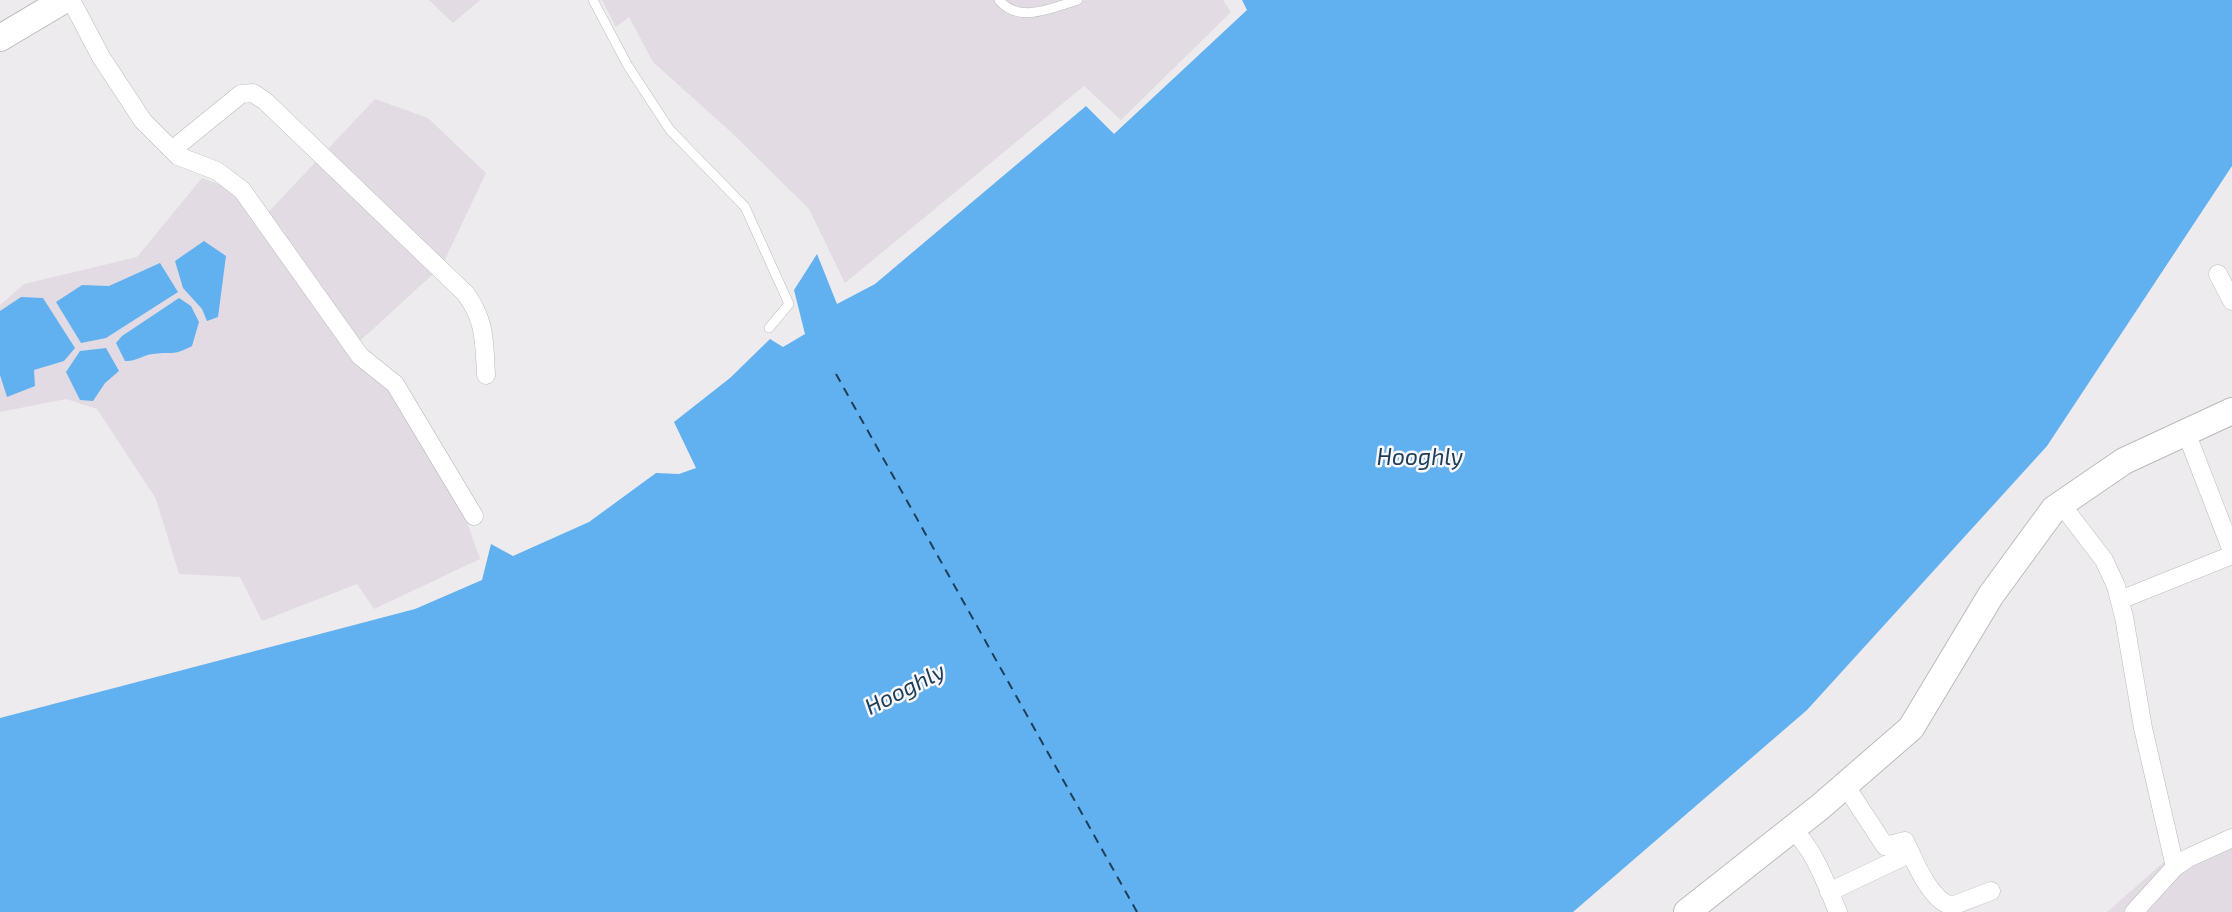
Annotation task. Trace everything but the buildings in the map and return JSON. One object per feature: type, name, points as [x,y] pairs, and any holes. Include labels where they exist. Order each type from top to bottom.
[{"type":"street","points":[[0,38],[64,0]]},
{"type":"street","points":[[71,0],[101,57],[143,121],[178,156],[217,171],[242,190],[360,356],[395,384],[474,516]]},
{"type":"street","points":[[172,150],[241,94],[253,93],[265,101],[465,293],[476,308],[484,328],[486,375]]},
{"type":"street","points":[[2218,274],[2232,301]]},
{"type":"street","points":[[1687,912],[1793,829],[1910,728],[1991,595],[2054,509],[2124,461],[2232,411]]},
{"type":"street","points":[[2120,600],[2232,553],[2225,513],[2186,432]]},
{"type":"street","points":[[2061,504],[2104,559],[2120,600],[2143,728],[2175,867]]},
{"type":"street","points":[[1845,785],[1885,846],[1904,840],[1924,879],[1949,906],[1991,891]]},
{"type":"street","points":[[1793,829],[1813,856],[1838,912]]},
{"type":"street","points":[[2134,912],[2175,867],[2188,858],[2232,838]]},
{"type":"street","points":[[1829,892],[1911,853]]},
{"type":"lane","points":[[593,0],[628,66],[670,130],[745,207],[789,304],[769,328]]},
{"type":"lane","points":[[999,0],[1014,13],[1025,13],[1078,0]]},
{"type":"shaded area","points":[[429,0],[480,0],[453,23]]},
{"type":"shaded area","points":[[602,0],[1223,0],[1231,12],[1121,120],[1084,86],[845,283],[809,209],[733,134],[653,62],[629,17],[616,27]]},
{"type":"shaded area","points":[[375,99],[428,118],[486,173],[442,266],[350,350],[393,392],[461,505],[480,559],[374,609],[357,584],[262,621],[240,577],[179,574],[156,499],[97,409],[66,399],[0,412],[0,305],[24,284],[137,257],[202,178],[234,190],[256,225]]},
{"type":"shaded area","points":[[2232,834],[2232,912],[2107,912],[2165,861]]},
{"type":"water","name":"Hooghly","points":[[1242,0],[2232,0],[2232,166],[2047,446],[1807,710],[1573,912],[0,912],[0,718],[415,609],[482,580],[491,544],[513,556],[589,522],[656,473],[679,474],[696,468],[674,422],[730,378],[770,339],[783,347],[805,334],[794,290],[817,254],[837,304],[875,284],[1086,106],[1114,134],[1247,10]]},
{"type":"water","points":[[204,241],[226,256],[218,317],[207,321],[202,309],[183,288],[175,261]]},
{"type":"water","points":[[160,263],[178,292],[106,338],[81,343],[56,302],[82,285],[109,286]]},
{"type":"water","points":[[21,297],[43,298],[75,348],[64,361],[34,370],[35,386],[7,397],[0,375],[0,311]]},
{"type":"water","points":[[179,298],[191,306],[199,322],[192,346],[176,353],[160,353],[125,361],[116,343],[122,336]]},
{"type":"water","points":[[106,348],[119,371],[105,383],[93,401],[80,400],[66,372],[80,351]]},
{"type":"ferry route","points":[[836,374],[1137,912]]}]
